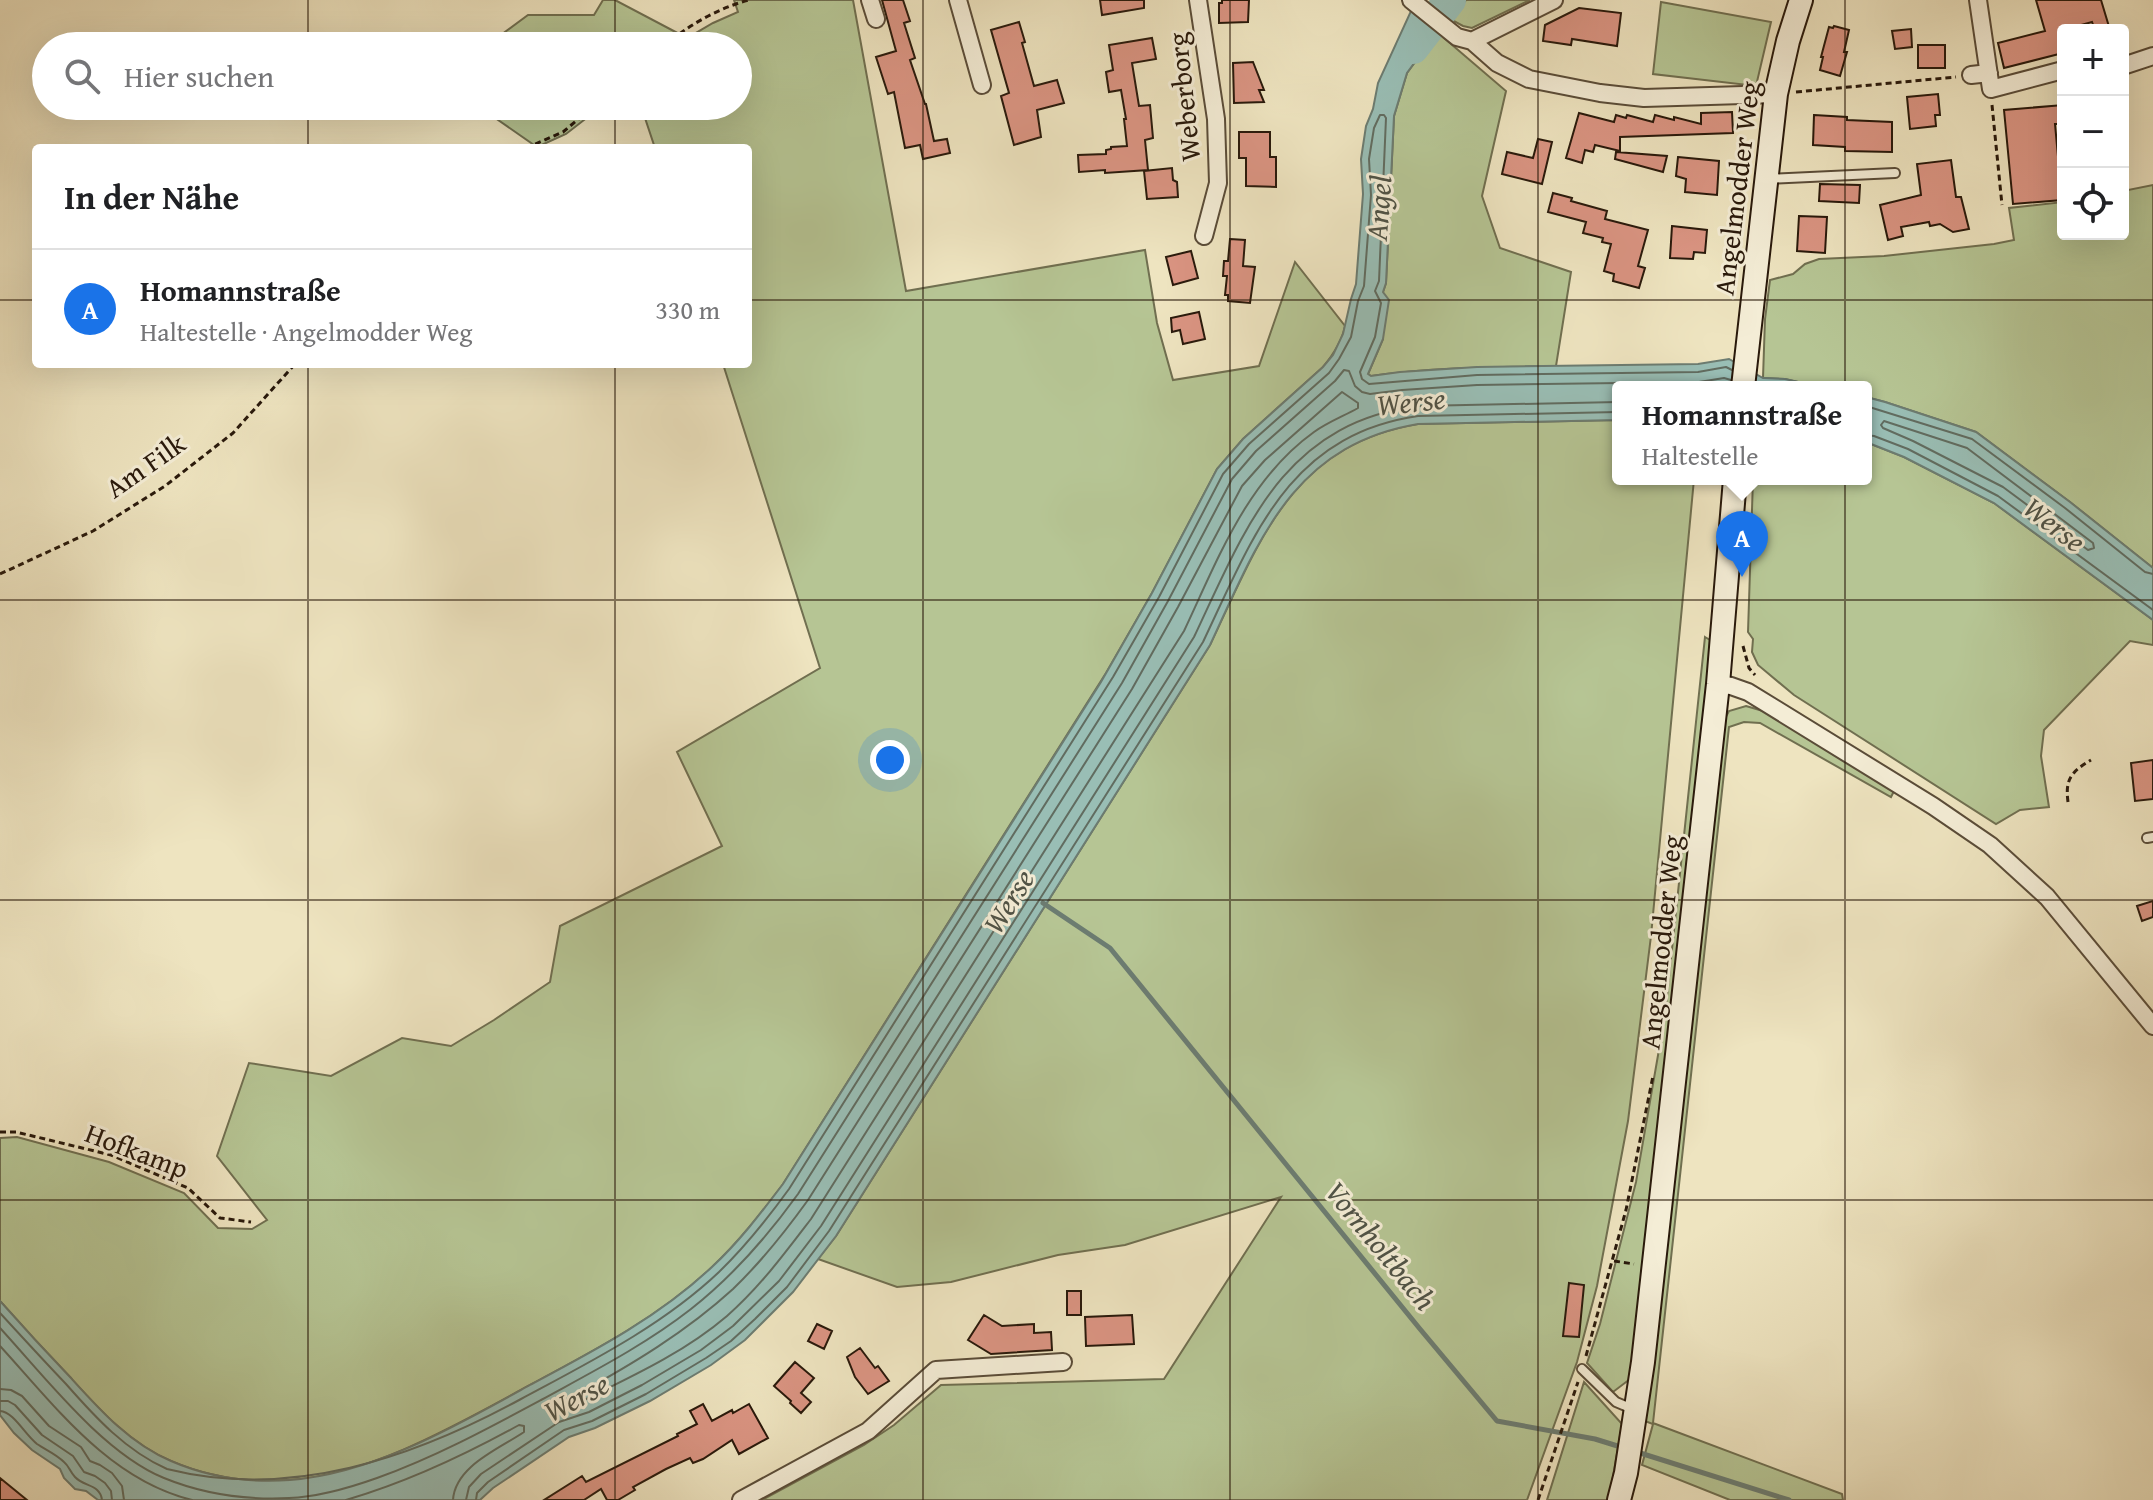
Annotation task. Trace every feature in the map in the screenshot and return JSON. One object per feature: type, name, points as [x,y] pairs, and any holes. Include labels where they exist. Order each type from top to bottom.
[{"type":"street","points":[[870,0],[876,19]]},
{"type":"street","points":[[958,0],[982,85]]},
{"type":"street","name":"Weberborg","points":[[1198,0],[1216,119],[1218,183],[1204,236]]},
{"type":"street","points":[[1472,41],[1554,0]]},
{"type":"street","name":"Angelmodder Weg","points":[[1744,381],[1766,179],[1783,93],[1788,41],[1801,0]]},
{"type":"street","points":[[1978,0],[1990,81]]},
{"type":"street","points":[[1411,1],[1457,37],[1472,41],[1497,63],[1529,79],[1644,98],[1783,93]]},
{"type":"street","points":[[2129,64],[2153,56]]},
{"type":"street","points":[[1971,75],[1990,81],[2057,71]]},
{"type":"street","name":"Angelmodder Weg","points":[[1619,1500],[1643,1362],[1718,684],[1735,485]]},
{"type":"street","points":[[1718,684],[1748,692],[1933,806],[1990,845],[2047,897],[2153,1026]]},
{"type":"street","points":[[741,1500],[868,1431],[936,1370],[1063,1362]]},
{"type":"lane","points":[[1766,179],[1895,173]]},
{"type":"lane","points":[[1582,1369],[1634,1420]]},
{"type":"path","points":[[722,0],[727,6]]},
{"type":"path","points":[[684,32],[727,6],[749,0]]},
{"type":"path","points":[[1783,93],[1971,75]]},
{"type":"path","points":[[1990,81],[2002,205]]},
{"type":"path","points":[[535,144],[563,132],[577,120]]},
{"type":"path","name":"Am Filk","points":[[0,574],[93,531],[165,486],[233,433],[291,368]]},
{"type":"path","points":[[2068,802],[2066,788],[2071,776],[2077,768],[2091,760]]},
{"type":"path","name":"Angelmodder Weg","points":[[1538,1500],[1582,1369],[1626,1210],[1655,1067]]},
{"type":"path","name":"Hofkamp","points":[[0,1132],[16,1132],[111,1155],[188,1188],[220,1218],[251,1222]]},
{"type":"green space","points":[[603,0],[615,0],[676,32],[505,32],[528,15],[594,15]]},
{"type":"green space","points":[[734,0],[853,0],[906,291],[1145,250],[1157,323],[1173,380],[1259,366],[1295,262],[1345,326],[1344,332],[1323,367],[1243,439],[1217,469],[1106,673],[783,1184],[722,1257],[670,1302],[602,1346],[444,1431],[383,1458],[321,1476],[260,1481],[214,1475],[171,1461],[142,1445],[116,1425],[0,1301],[0,1138],[17,1137],[109,1162],[184,1193],[218,1228],[252,1229],[267,1220],[217,1156],[249,1063],[331,1076],[402,1038],[451,1046],[550,982],[560,926],[722,846],[677,752],[820,668],[724,368],[752,368],[752,144],[654,144],[646,120],[752,120],[752,32],[697,32],[738,12]]},
{"type":"green space","points":[[1466,0],[1530,0],[1472,28],[1450,19]]},
{"type":"green space","points":[[1661,2],[1771,22],[1756,86],[1653,74]]},
{"type":"green space","points":[[1437,32],[1506,91],[1482,196],[1500,248],[1571,272],[1556,366],[1368,374],[1383,339],[1394,116],[1407,73]]},
{"type":"green space","points":[[498,120],[584,120],[566,134],[544,144],[533,144]]},
{"type":"green space","points":[[2153,185],[2153,568],[1976,432],[1872,399],[1872,381],[1763,378],[1770,280],[1793,274],[1805,264],[1819,259],[1884,256],[2014,240],[2009,208],[2057,203],[2057,240],[2129,240],[2129,190]]},
{"type":"green space","points":[[1612,420],[1612,485],[1693,485],[1651,936],[1628,1121],[1597,1286],[1577,1362],[1527,1500],[762,1500],[864,1445],[894,1425],[941,1385],[1164,1379],[1281,1197],[1125,1245],[1058,1255],[951,1282],[897,1287],[818,1259],[836,1236],[1210,645],[1245,570],[1285,504],[1309,476],[1339,453],[1375,435],[1418,424]]},
{"type":"green space","points":[[1872,444],[1904,457],[1994,503],[2153,620],[2153,645],[2130,641],[2044,730],[2041,756],[2049,807],[2020,810],[1996,824],[1794,695],[1758,665],[1752,652],[1753,639],[1748,632],[1753,485],[1872,485]]},
{"type":"green space","points":[[1705,637],[1710,640],[1708,689],[1634,1376],[1613,1392],[1587,1363],[1636,1182],[1665,1015]]},
{"type":"green space","points":[[1746,706],[1763,711],[1894,791],[1891,797],[1760,723],[1744,722],[1729,727],[1653,1423],[1842,1494],[1843,1500],[1730,1500],[1642,1465],[1653,1424],[1645,1421],[1722,724],[1729,711]]},
{"type":"green space","points":[[1584,1382],[1622,1424],[1609,1500],[1547,1500]]},
{"type":"water","name":"Werse","points":[[1411,11],[1437,32],[1407,73],[1394,116],[1386,283],[1383,292],[1389,300],[1383,339],[1368,374],[1477,367],[1698,364],[1729,359],[1763,378],[1794,381],[1612,381],[1612,420],[1418,424],[1375,435],[1339,453],[1309,476],[1264,535],[1210,645],[836,1236],[793,1292],[745,1340],[711,1365],[650,1401],[569,1437],[480,1500],[98,1500],[86,1491],[75,1489],[60,1469],[14,1433],[0,1415],[0,1301],[104,1413],[156,1454],[214,1475],[260,1481],[290,1480],[321,1476],[383,1458],[474,1416],[625,1332],[692,1285],[722,1257],[783,1184],[1101,682],[1217,469],[1243,439],[1333,355],[1343,334],[1356,284],[1363,194],[1361,159],[1378,83]]},
{"type":"water","name":"Werse","points":[[1872,399],[1976,432],[2070,502],[2153,568],[2153,620],[1994,503],[1904,457],[1872,444]]},
{"type":"building","points":[[882,0],[903,0],[910,21],[904,23],[915,58],[910,60],[926,104],[934,141],[947,139],[950,153],[923,159],[920,145],[905,148],[894,92],[888,94],[876,57],[896,51]]},
{"type":"building","points":[[1100,0],[1144,0],[1144,8],[1102,15]]},
{"type":"building","points":[[1222,0],[1249,0],[1248,22],[1219,23],[1219,3]]},
{"type":"building","points":[[2036,0],[2101,0],[2108,24],[2057,24],[2057,55],[2004,68],[1998,43],[2045,31]]},
{"type":"building","points":[[1579,8],[1621,13],[1617,46],[1572,39],[1571,45],[1543,41],[1545,25]]},
{"type":"building","points":[[1019,22],[1034,86],[1057,80],[1064,103],[1037,110],[1041,137],[1014,145],[1001,96],[1009,93],[991,30]]},
{"type":"building","points":[[1829,27],[1849,30],[1840,76],[1820,70]]},
{"type":"building","points":[[1911,29],[1912,47],[1895,49],[1892,31]]},
{"type":"building","points":[[1152,38],[1156,59],[1132,63],[1139,106],[1150,105],[1153,138],[1145,140],[1148,170],[1079,172],[1078,155],[1106,154],[1111,147],[1127,146],[1121,90],[1109,92],[1106,72],[1113,70],[1109,45]]},
{"type":"building","points":[[1918,45],[1945,45],[1945,68],[1918,68]]},
{"type":"building","points":[[1253,62],[1264,90],[1259,90],[1264,102],[1234,103],[1233,63]]},
{"type":"building","points":[[1938,94],[1940,115],[1935,115],[1936,126],[1910,129],[1907,97]]},
{"type":"building","points":[[2057,106],[2057,200],[2013,204],[2004,110]]},
{"type":"building","points":[[1732,112],[1733,133],[1620,137],[1620,151],[1595,145],[1593,152],[1585,150],[1582,163],[1566,158],[1579,113],[1614,122],[1616,115],[1626,118],[1627,115],[1653,122],[1655,115],[1701,124],[1701,113]]},
{"type":"building","points":[[1814,115],[1892,122],[1892,152],[1845,151],[1845,147],[1813,145]]},
{"type":"building","points":[[1239,132],[1270,132],[1270,157],[1276,157],[1276,187],[1246,186],[1246,158],[1239,158]]},
{"type":"building","points":[[1538,139],[1552,142],[1542,184],[1502,174],[1507,152],[1533,158]]},
{"type":"building","points":[[1616,152],[1667,156],[1663,172],[1615,159]]},
{"type":"building","points":[[1678,157],[1719,161],[1717,195],[1685,192],[1686,179],[1676,176]]},
{"type":"building","points":[[1951,160],[1956,197],[1961,197],[1969,229],[1953,232],[1940,224],[1930,226],[1929,222],[1901,227],[1903,236],[1888,240],[1880,205],[1921,195],[1917,164]]},
{"type":"building","points":[[1172,168],[1178,197],[1147,199],[1144,171]]},
{"type":"building","points":[[1820,184],[1860,185],[1859,203],[1819,201]]},
{"type":"building","points":[[1553,193],[1607,211],[1605,219],[1648,230],[1638,266],[1645,268],[1639,288],[1613,281],[1614,274],[1604,271],[1611,244],[1602,242],[1603,238],[1583,233],[1586,222],[1548,212]]},
{"type":"building","points":[[1799,216],[1827,217],[1825,253],[1797,251]]},
{"type":"building","points":[[1672,226],[1707,230],[1705,253],[1694,252],[1693,259],[1670,258]]},
{"type":"building","points":[[1230,239],[1245,240],[1243,266],[1255,267],[1250,303],[1228,301],[1228,295],[1225,295],[1227,276],[1223,276],[1224,261],[1228,261]]},
{"type":"building","points":[[1191,251],[1198,278],[1173,285],[1166,257]]},
{"type":"building","points":[[1199,312],[1205,339],[1183,344],[1180,330],[1172,332],[1171,318]]},
{"type":"building","points":[[2153,760],[2153,799],[2135,801],[2131,763]]},
{"type":"building","points":[[2153,901],[2153,917],[2142,921],[2137,906]]},
{"type":"building","points":[[1569,1283],[1584,1285],[1579,1337],[1563,1336]]},
{"type":"building","points":[[1067,1291],[1081,1291],[1081,1315],[1067,1315]]},
{"type":"building","points":[[984,1315],[1002,1326],[1034,1324],[1034,1333],[1051,1332],[1052,1350],[991,1354],[968,1340]]},
{"type":"building","points":[[1132,1315],[1134,1344],[1086,1346],[1085,1317]]},
{"type":"building","points":[[817,1324],[832,1331],[824,1349],[808,1341]]},
{"type":"building","points":[[860,1348],[889,1381],[868,1394],[855,1377],[847,1357]]},
{"type":"building","points":[[795,1362],[814,1378],[801,1393],[811,1402],[801,1413],[774,1386]]},
{"type":"building","points":[[703,1404],[712,1421],[749,1404],[768,1438],[739,1454],[732,1440],[703,1459],[693,1463],[690,1458],[666,1469],[633,1487],[635,1490],[618,1500],[607,1500],[601,1489],[584,1500],[544,1500],[582,1476],[586,1482],[678,1436],[697,1424],[690,1411]]},
{"type":"building","points":[[0,1478],[27,1500],[0,1500]]},
{"type":"waterway","name":"Angel","points":[[1413,48],[1450,0]]},
{"type":"waterway","name":"Vornholtbach","points":[[1043,903],[1110,948],[1497,1421],[1595,1439],[1624,1448]]},
{"type":"waterway","name":"Vornholtbach","points":[[1637,1452],[1789,1500]]},
{"type":"place","name":"Homannstraße","points":[[1742,577]]}]
